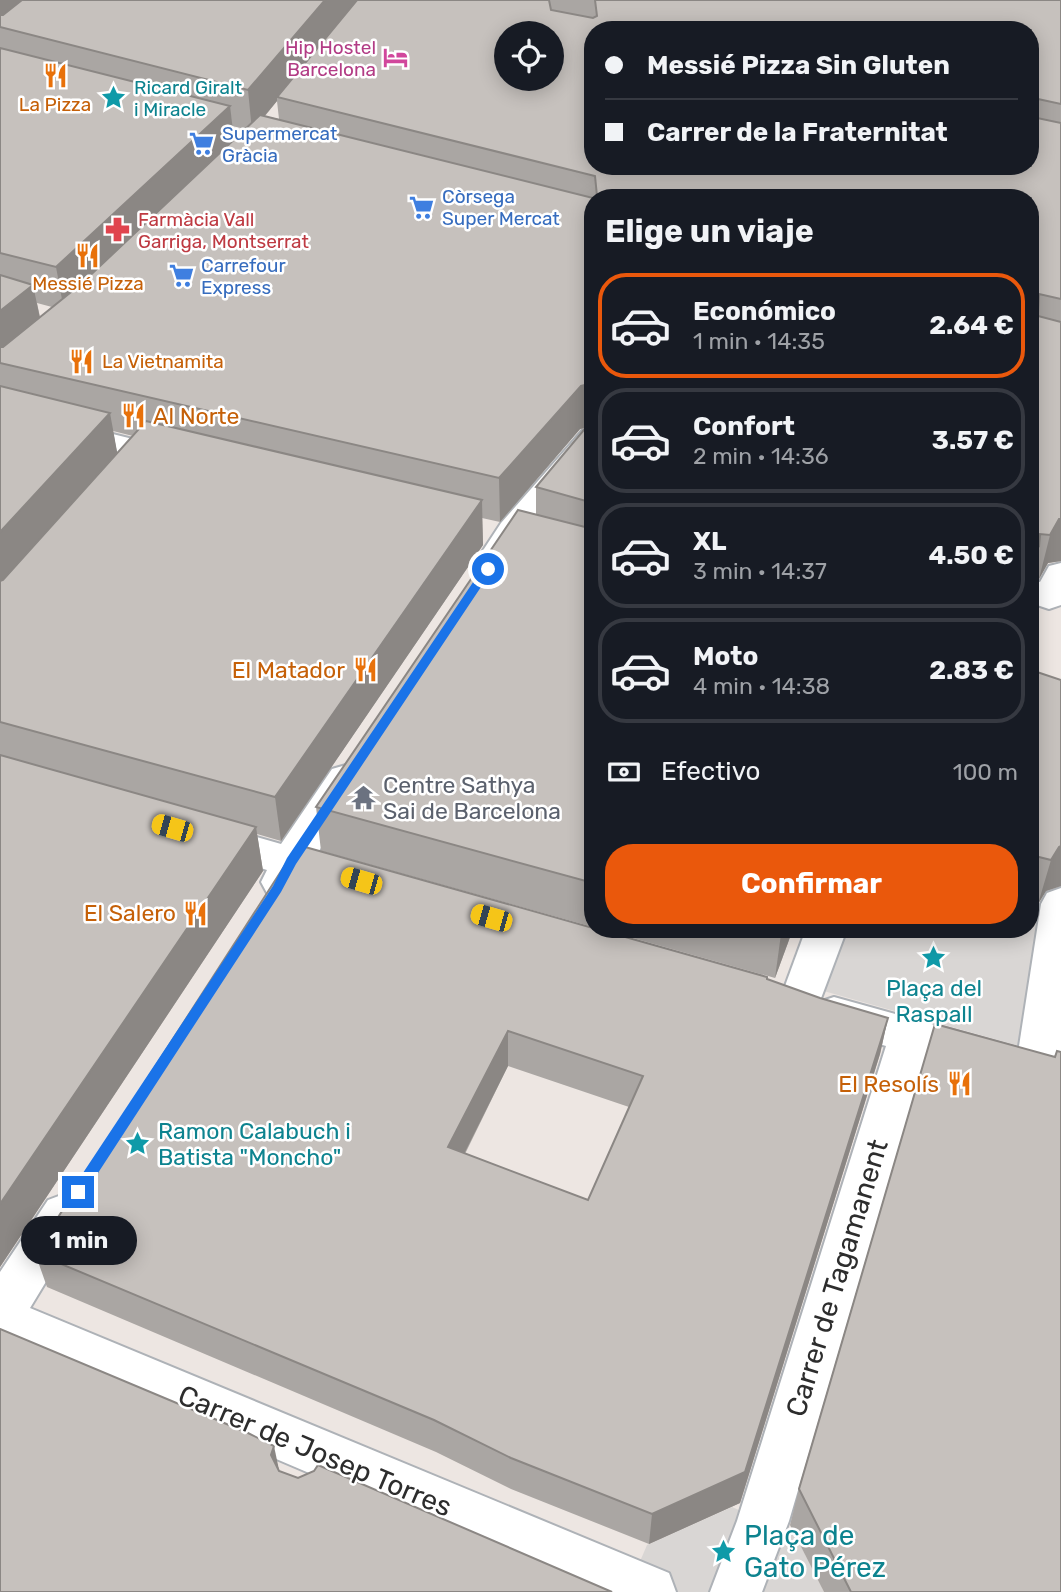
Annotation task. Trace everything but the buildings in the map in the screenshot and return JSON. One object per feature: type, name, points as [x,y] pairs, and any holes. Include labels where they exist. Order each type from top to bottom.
[{"type":"street","points":[[0,415],[198,465]]},
{"type":"street","points":[[480,580],[495,534],[584,447]]},
{"type":"street","points":[[120,478],[144,452]]},
{"type":"street","points":[[495,534],[545,547]]},
{"type":"street","points":[[1039,594],[1049,597],[1061,574]]},
{"type":"street","points":[[262,912],[291,862],[363,754]]},
{"type":"street","points":[[180,830],[376,886]]},
{"type":"street","points":[[821,938],[782,1000],[1049,1075],[1061,904]]},
{"type":"street","name":"Carrer de Tagamanent","points":[[736,1592],[763,1521],[910,1036]]},
{"type":"street","points":[[0,1313],[86,1180]]},
{"type":"street","name":"Carrer de Josep Torres","points":[[0,1318],[640,1588]]},
{"type":"shaded area","name":"Plaça del Raspall","points":[[1039,910],[1058,915],[1040,1052],[806,986],[824,938],[1039,938]]},
{"type":"shaded area","name":"Plaça de Gato Pérez","points":[[732,1507],[795,1534],[824,1592],[627,1592],[647,1545]]},
{"type":"place","name":"Hip Hostel Barcelona","points":[[396,58]]},
{"type":"place","name":"La Pizza","points":[[55,76]]},
{"type":"place","name":"Ricard Giralt i Miracle","points":[[114,98]]},
{"type":"place","name":"Supermercat Gràcia","points":[[202,144]]},
{"type":"place","name":"Còrsega Super Mercat","points":[[422,207]]},
{"type":"place","name":"Farmàcia Vall Garriga, Montserrat","points":[[118,230]]},
{"type":"place","name":"Messié Pizza","points":[[88,255]]},
{"type":"place","name":"Carrefour Express","points":[[181,276]]},
{"type":"place","name":"La Vietnamita","points":[[82,361]]},
{"type":"place","name":"Al Norte","points":[[133,416]]},
{"type":"place","name":"El Matador","points":[[365,670]]},
{"type":"place","name":"Centre Sathya Sai de Barcelona","points":[[363,798]]},
{"type":"place","name":"El Salero","points":[[196,913]]},
{"type":"place","name":"Plaça del Raspall","points":[[934,958]]},
{"type":"place","name":"El Resolís","points":[[959,1084]]},
{"type":"place","name":"Ramon Calabuch i Batista \"Moncho\"","points":[[138,1144]]},
{"type":"place","name":"Plaça de Gato Pérez","points":[[724,1551]]},
{"type":"route","points":[[78,1192],[277,888],[291,862],[488,569]]}]
